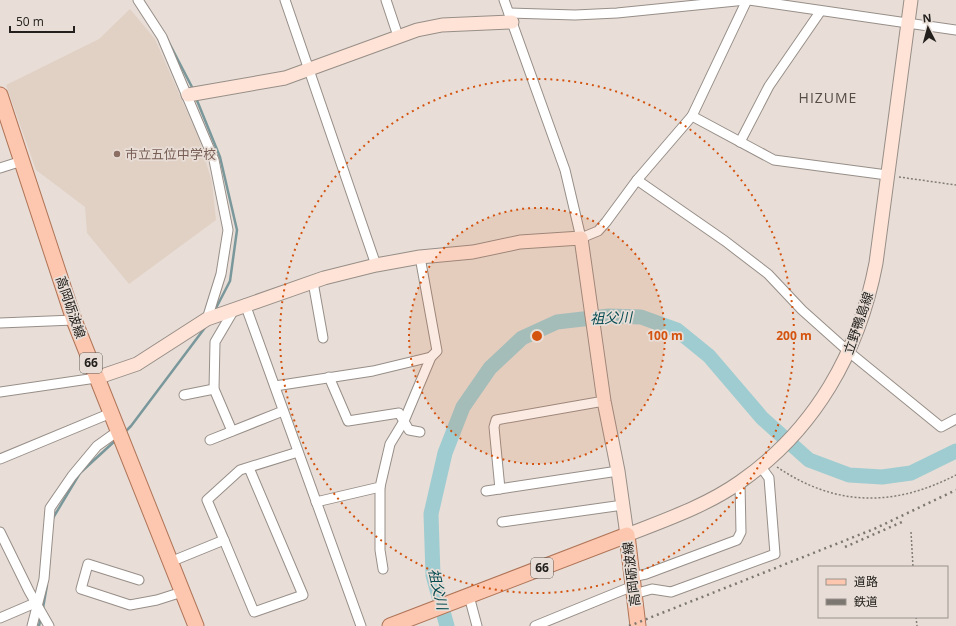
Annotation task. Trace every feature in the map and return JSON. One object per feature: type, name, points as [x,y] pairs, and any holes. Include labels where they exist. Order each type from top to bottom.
[{"type":"main road","name":"高岡砺波線","points":[[0,95],[74,320],[196,626]]},
{"type":"main road","name":"高岡砺波線","points":[[390,626],[627,535],[638,626]]},
{"type":"street","points":[[138,0],[162,37],[188,95],[214,160],[228,230],[221,274],[207,318]]},
{"type":"street","points":[[285,0],[376,265]]},
{"type":"street","points":[[386,0],[396,30]]},
{"type":"street","points":[[504,0],[565,170],[581,238],[604,401],[618,471],[627,535]]},
{"type":"street","points":[[188,95],[285,78],[416,30],[511,18],[617,13],[747,0],[820,12],[956,30]]},
{"type":"street","points":[[0,392],[96,378],[137,364],[207,318],[313,282],[376,265],[420,257],[473,252],[520,242],[581,238],[598,231],[637,180],[692,116],[747,0]]},
{"type":"street","name":"立野鴨島線","points":[[627,535],[691,509],[740,483],[767,462],[799,429],[820,403],[849,352],[860,325],[870,292],[911,0]]},
{"type":"street","points":[[740,142],[769,86],[820,12]]},
{"type":"street","points":[[692,116],[774,160],[887,176]]},
{"type":"street","points":[[0,168],[22,161]]},
{"type":"street","points":[[637,180],[725,241],[768,274],[802,310],[849,352],[941,427],[956,419]]},
{"type":"street","points":[[382,569],[380,550],[380,487],[390,444],[404,420],[432,357],[437,351],[420,257]]},
{"type":"street","points":[[313,282],[323,338]]},
{"type":"street","points":[[240,306],[275,386],[361,626]]},
{"type":"street","points":[[232,431],[214,389],[215,342],[240,306]]},
{"type":"street","points":[[0,323],[74,320]]},
{"type":"street","points":[[275,386],[373,371],[432,357]]},
{"type":"street","points":[[328,378],[348,421],[399,413],[409,430],[420,432]]},
{"type":"street","points":[[184,396],[214,389]]},
{"type":"street","points":[[500,489],[494,427],[496,420],[604,401]]},
{"type":"street","points":[[210,440],[283,411]]},
{"type":"street","points":[[0,459],[111,413]]},
{"type":"street","points":[[32,626],[44,579],[50,508],[72,476],[98,446],[118,431]]},
{"type":"street","points":[[249,468],[303,595],[254,612],[207,500],[240,470],[298,452]]},
{"type":"street","points":[[633,586],[671,592],[775,554],[767,462]]},
{"type":"street","points":[[486,491],[618,471]]},
{"type":"street","points":[[535,626],[633,586],[646,574],[737,540],[741,532],[740,483]]},
{"type":"street","points":[[316,502],[380,487]]},
{"type":"street","points":[[502,522],[623,505]]},
{"type":"street","points":[[1,536],[49,626]]},
{"type":"street","points":[[170,562],[224,540]]},
{"type":"street","points":[[139,580],[88,564],[81,589],[130,605],[157,600],[182,592]]},
{"type":"street","points":[[463,598],[477,626]]},
{"type":"street","points":[[0,618],[37,605]]},
{"type":"path","points":[[887,176],[956,185]]},
{"type":"path","points":[[767,462],[815,488],[833,494],[860,499],[888,498],[916,492],[937,485],[956,475]]},
{"type":"path","points":[[911,532],[913,566]]},
{"type":"shaded area","name":"市立五位中学校","points":[[130,9],[155,39],[199,139],[212,182],[216,220],[129,284],[87,233],[85,207],[36,170],[6,85],[99,39]]},
{"type":"waterway","points":[[165,35],[193,89]]},
{"type":"waterway","points":[[196,98],[220,157],[237,230],[230,281],[214,312]]},
{"type":"waterway","name":"祖父川","points":[[447,626],[433,575],[431,514],[445,453],[463,407],[490,368],[522,338],[557,322],[609,316],[641,317],[677,330],[709,356],[762,418],[809,460],[849,475],[882,477],[911,473],[956,451]]},
{"type":"waterway","points":[[125,432],[207,325]]},
{"type":"waterway","points":[[53,518],[80,473],[117,439]]},
{"type":"waterway","points":[[43,608],[47,585]]},
{"type":"waterway","points":[[39,626],[41,617]]},
{"type":"railway","points":[[629,626],[874,529],[956,490]]},
{"type":"railway","points":[[845,547],[902,522]]},
{"type":"place","name":"市立五位中学校","points":[[117,154]]},
{"type":"district","name":"HIZUME","points":[[828,98]]}]
